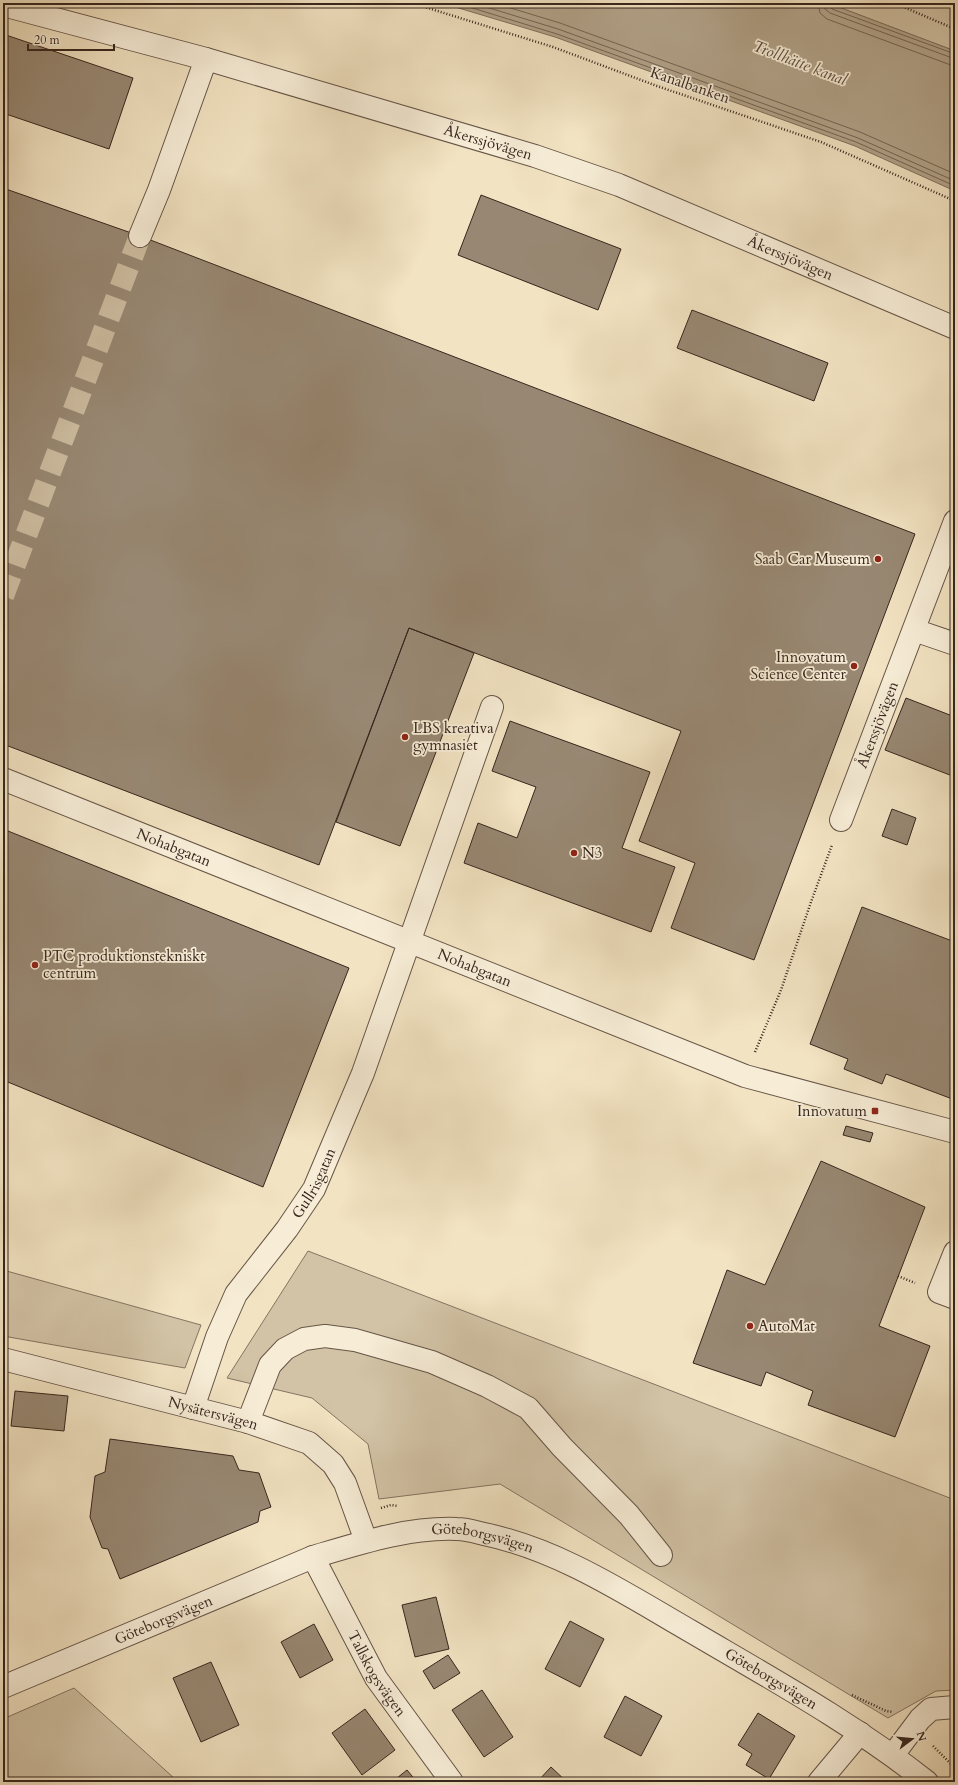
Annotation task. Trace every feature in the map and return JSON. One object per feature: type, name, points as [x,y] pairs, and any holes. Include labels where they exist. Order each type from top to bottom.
[{"type":"street","name":"Åkerssjövägen","points":[[3,5],[206,59],[535,156],[619,185],[955,328]]},
{"type":"street","points":[[140,236],[159,190],[206,59]]},
{"type":"street","name":"Åkerssjövägen","points":[[842,820],[914,630],[947,566],[955,521]]},
{"type":"street","points":[[914,630],[955,644]]},
{"type":"street","name":"Gullrisgatan","points":[[193,1408],[216,1337],[236,1294],[286,1229],[314,1189],[363,1073],[492,707]]},
{"type":"street","name":"Nohabgatan","points":[[3,779],[745,1076],[955,1132]]},
{"type":"street","points":[[955,1252],[939,1292],[955,1298]]},
{"type":"street","points":[[248,1422],[270,1365],[285,1349],[304,1339],[325,1336],[355,1340],[432,1362],[487,1386],[528,1408],[562,1447],[629,1515],[661,1555]]},
{"type":"street","name":"Nysätersvägen","points":[[3,1359],[248,1422],[309,1443],[333,1464],[345,1483],[366,1541]]},
{"type":"street","name":"Göteborgsvägen","points":[[3,1687],[313,1558],[366,1541],[406,1532],[458,1528],[504,1538],[550,1556],[594,1576],[714,1645],[860,1733],[893,1755],[927,1782]]},
{"type":"street","name":"Tallskogsvägen","points":[[313,1558],[376,1678],[452,1782]]},
{"type":"street","points":[[893,1755],[914,1727],[932,1709],[955,1707]]},
{"type":"street","points":[[819,1782],[860,1733]]},
{"type":"path","name":"Kanalbanken","points":[[412,3],[553,47],[657,86],[821,142],[955,201]]},
{"type":"path","points":[[894,3],[955,29]]},
{"type":"path","points":[[745,1076],[781,990],[811,902],[842,820]]},
{"type":"path","points":[[357,1515],[391,1505],[405,1507]]},
{"type":"path","points":[[848,1692],[886,1711],[895,1712],[914,1727],[955,1768]]},
{"type":"shaded area","points":[[828,3],[955,3],[955,51]]},
{"type":"shaded area","points":[[308,1251],[955,1500],[955,1690],[936,1691],[888,1718],[500,1484],[379,1499],[368,1444],[312,1398],[227,1378]]},
{"type":"shaded area","points":[[3,1270],[201,1325],[185,1368],[3,1336]]},
{"type":"shaded area","points":[[74,1688],[174,1778],[196,1782],[3,1782],[3,1719]]},
{"type":"water","name":"Trollhätte kanal","points":[[442,3],[828,3],[955,51],[955,191],[855,146],[555,37]]},
{"type":"building","points":[[3,34],[133,78],[109,149],[3,113]]},
{"type":"building","points":[[3,188],[140,236],[915,534],[754,960],[671,928],[695,863],[639,841],[681,731],[409,628],[319,865],[3,744]]},
{"type":"building","points":[[481,195],[621,249],[598,310],[458,255]]},
{"type":"building","points":[[692,310],[828,363],[814,401],[677,348]]},
{"type":"building","name":"LBS kreativa gymnasiet","points":[[409,628],[474,653],[400,846],[336,822]]},
{"type":"building","points":[[906,698],[955,717],[955,777],[885,750]]},
{"type":"building","points":[[510,721],[650,772],[622,848],[675,867],[651,932],[464,863],[478,823],[517,838],[536,787],[492,771]]},
{"type":"building","points":[[892,809],[916,818],[907,845],[882,836]]},
{"type":"building","points":[[3,829],[349,968],[263,1187],[3,1080]]},
{"type":"building","points":[[862,907],[955,942],[955,1100],[886,1074],[882,1084],[844,1069],[848,1059],[810,1044]]},
{"type":"building","points":[[846,1126],[873,1133],[870,1142],[843,1135]]},
{"type":"building","points":[[821,1161],[925,1207],[879,1326],[930,1346],[895,1437],[808,1405],[813,1391],[766,1372],[761,1386],[693,1363],[727,1270],[765,1285]]},
{"type":"building","points":[[15,1391],[68,1396],[64,1431],[11,1426]]},
{"type":"building","points":[[110,1439],[233,1456],[239,1470],[259,1473],[271,1507],[260,1511],[258,1522],[120,1579],[108,1549],[102,1548],[90,1517],[95,1476],[105,1472]]},
{"type":"building","points":[[436,1597],[449,1649],[415,1657],[402,1605]]},
{"type":"building","points":[[570,1621],[604,1639],[580,1687],[545,1669]]},
{"type":"building","points":[[314,1624],[333,1660],[300,1678],[281,1642]]},
{"type":"building","points":[[448,1655],[460,1673],[434,1689],[423,1671]]},
{"type":"building","points":[[211,1662],[239,1725],[201,1742],[173,1678]]},
{"type":"building","points":[[482,1690],[513,1737],[484,1757],[452,1710]]},
{"type":"building","points":[[625,1696],[662,1716],[641,1756],[604,1737]]},
{"type":"building","points":[[365,1709],[395,1750],[362,1775],[332,1733]]},
{"type":"building","points":[[758,1713],[795,1736],[769,1779],[746,1765],[752,1754],[738,1745]]},
{"type":"building","points":[[551,1767],[567,1782],[537,1782]]},
{"type":"building","points":[[407,1770],[417,1782],[392,1782]]},
{"type":"tunnel","points":[[3,596],[140,236]]},
{"type":"place","name":"Saab Car Museum","points":[[878,559]]},
{"type":"place","name":"Innovatum Science Center","points":[[854,666]]},
{"type":"place","name":"LBS kreativa gymnasiet","points":[[405,737]]},
{"type":"place","name":"N3","points":[[574,853]]},
{"type":"place","name":"PTC produktionstekniskt centrum","points":[[35,965]]},
{"type":"place","name":"Innovatum","points":[[875,1111]]},
{"type":"place","name":"AutoMat","points":[[750,1326]]}]
